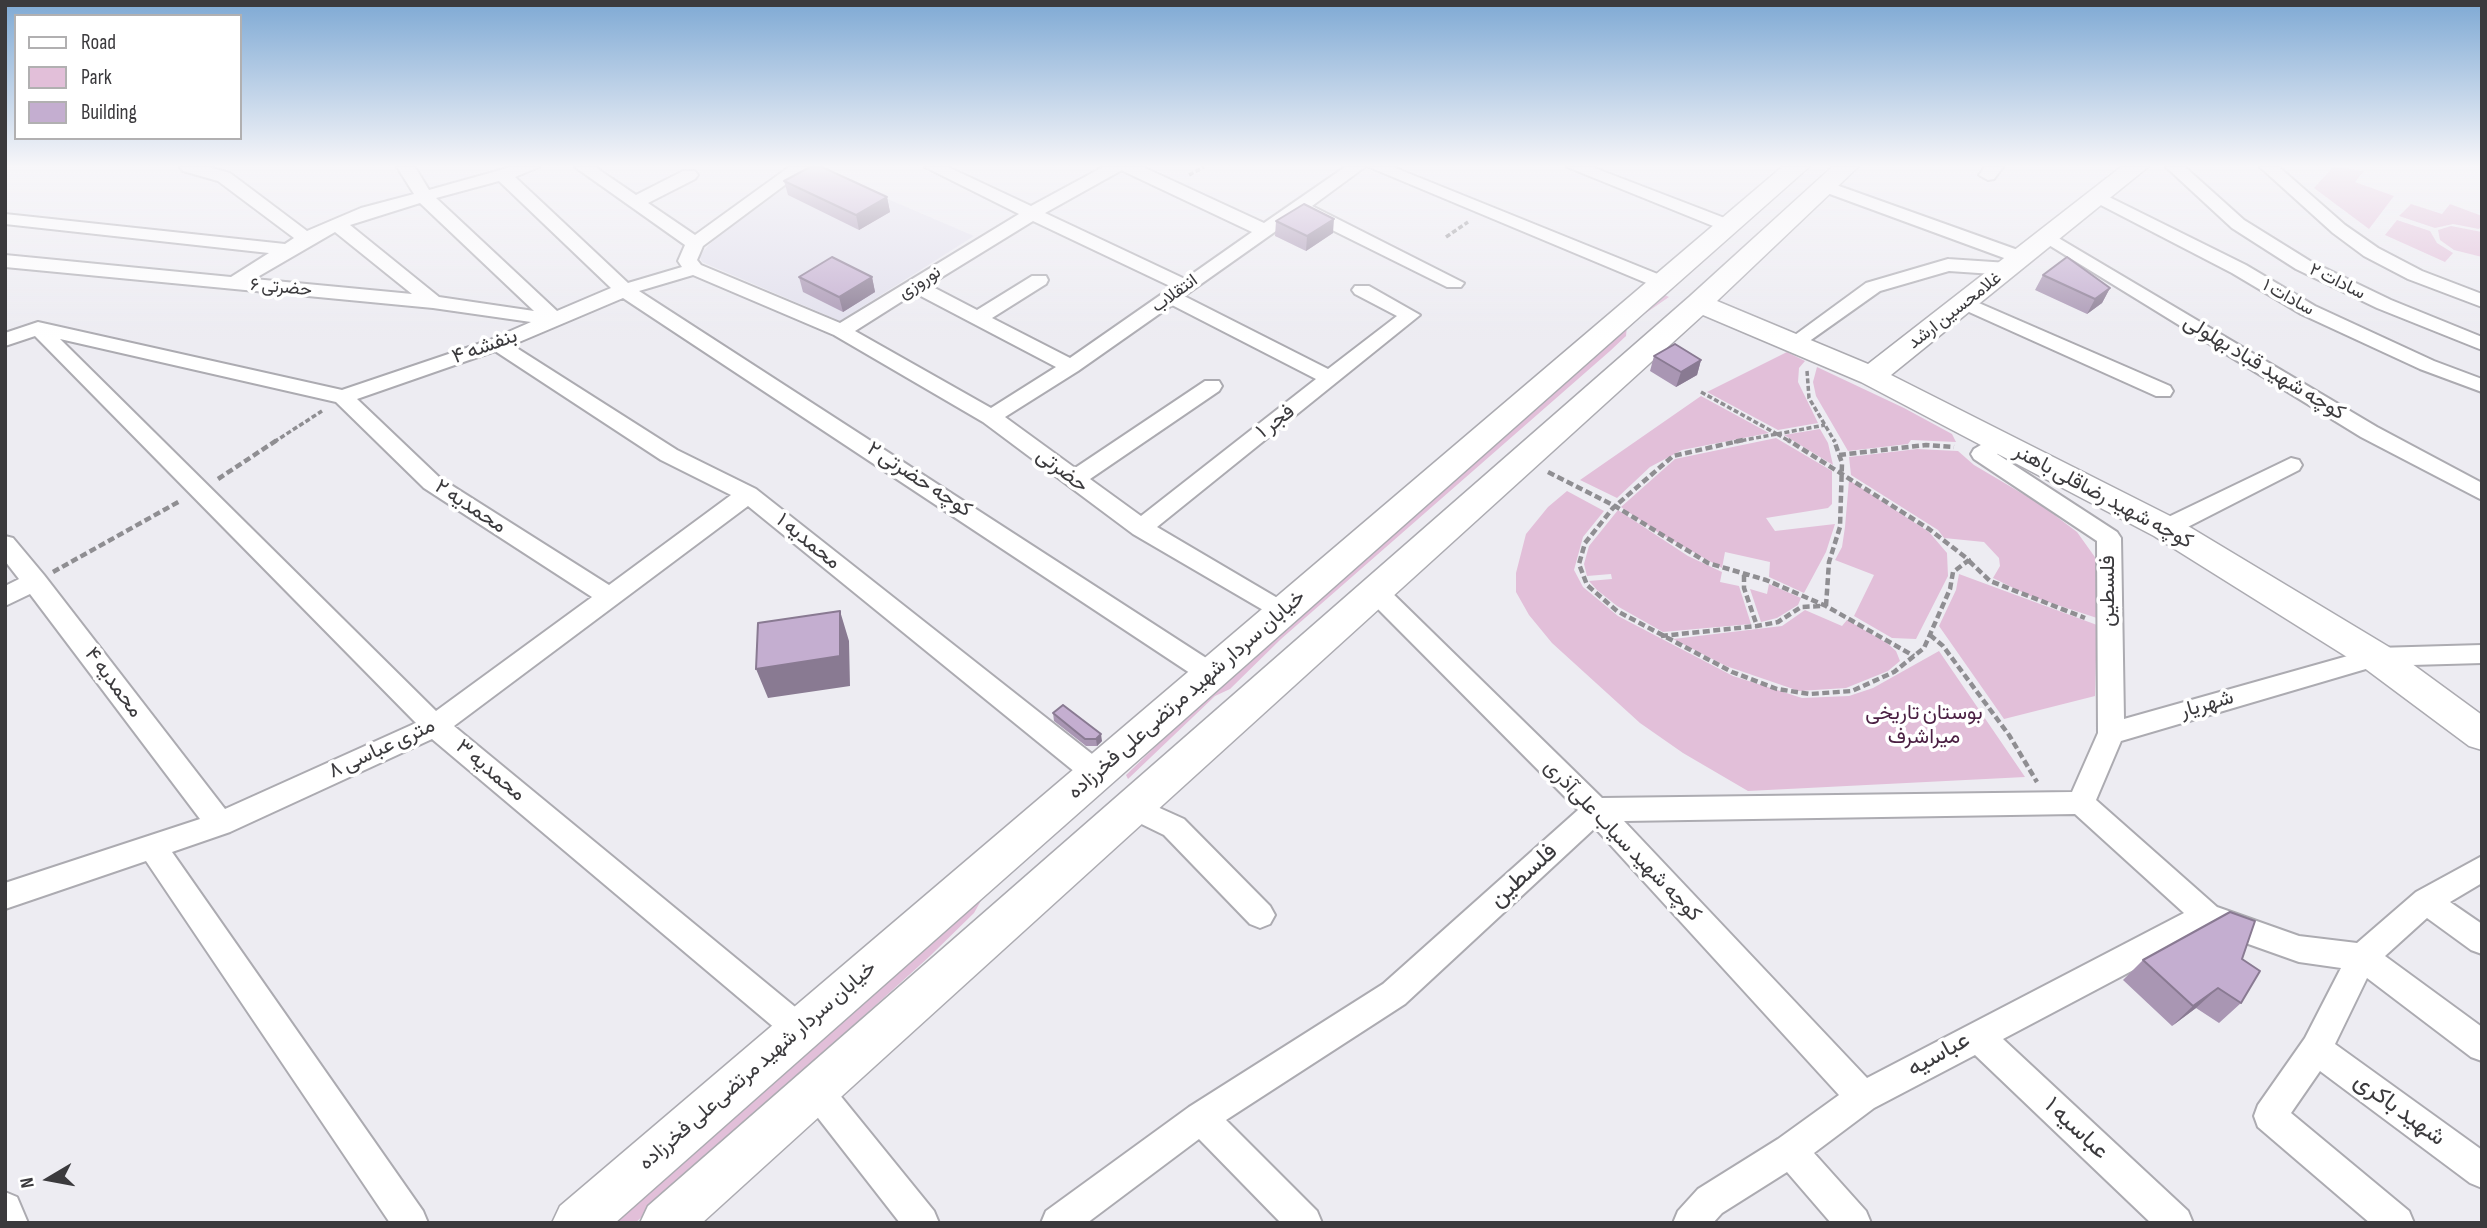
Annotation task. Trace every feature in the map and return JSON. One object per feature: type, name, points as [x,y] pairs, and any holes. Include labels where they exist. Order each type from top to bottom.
[{"type":"main road","points":[[665,1223],[1699,303],[1765,224]]},
{"type":"main road","name":"غلامحسین ارشد","points":[[1871,376],[2067,224]]},
{"type":"main road","name":"خیابان سردار شهید مرتضی‌علی فخرزاده","points":[[577,1223],[1729,226]]},
{"type":"main road","name":"کوچه شهید رضاقلی باهنر","points":[[1699,303],[1802,354],[1871,376],[2166,528],[2376,657],[2482,735]]},
{"type":"main road","points":[[1096,774],[1133,807]]},
{"type":"street","points":[[54,224],[289,250]]},
{"type":"street","points":[[287,224],[307,239]]},
{"type":"street","points":[[453,224],[555,320]]},
{"type":"street","name":"کوچه حضرتی ۲","points":[[554,224],[624,290],[1211,674]]},
{"type":"street","points":[[668,224],[695,243]]},
{"type":"street","points":[[694,269],[687,261],[695,243],[721,224]]},
{"type":"street","name":"نوروزی","points":[[841,331],[1014,224]]},
{"type":"street","points":[[1056,224],[1331,379]]},
{"type":"street","points":[[1251,224],[1265,231]]},
{"type":"street","name":"انتقلاب","points":[[991,417],[1071,367],[1274,224]]},
{"type":"street","points":[[1334,224],[1454,283]]},
{"type":"street","points":[[1519,224],[1663,283]]},
{"type":"street","points":[[1725,224],[1729,226]]},
{"type":"street","points":[[1927,224],[2015,264]]},
{"type":"street","name":"سادات ۱","points":[[2152,224],[2239,269],[2308,310],[2427,365],[2482,386]]},
{"type":"street","name":"سادات ۲","points":[[2238,224],[2303,265],[2384,304],[2482,344]]},
{"type":"street","points":[[2334,224],[2371,252],[2415,275],[2482,301]]},
{"type":"street","points":[[234,283],[307,239],[337,225],[433,302]]},
{"type":"street","name":"کوچه شهید قباد بهلولی","points":[[2050,238],[2370,432],[2482,493]]},
{"type":"street","name":"حضرتی ۶","points":[[5,261],[433,302],[555,320]]},
{"type":"street","points":[[1802,354],[1873,287],[1948,265],[2015,264]]},
{"type":"street","name":"بنفشه ۴","points":[[344,397],[497,344],[624,290],[694,269]]},
{"type":"street","name":"حضرتی","points":[[694,269],[841,331],[991,417],[1141,528],[1282,612]]},
{"type":"street","points":[[980,317],[1039,280]]},
{"type":"street","points":[[916,286],[980,317],[1071,367]]},
{"type":"street","name":"فجر ۱","points":[[1141,528],[1410,315],[1362,290]]},
{"type":"street","points":[[1965,303],[2163,391]]},
{"type":"street","points":[[5,340],[38,328],[344,397]]},
{"type":"street","name":"محمدیه ۳","points":[[38,328],[435,726],[800,1030]]},
{"type":"street","name":"محمدیه ۱","points":[[497,344],[669,455],[748,494],[1096,774]]},
{"type":"street","points":[[1073,480],[1212,386]]},
{"type":"street","name":"محمدیه ۲","points":[[344,397],[432,483],[611,598]]},
{"type":"street","name":"فلسطین","points":[[1998,442],[1982,454],[2109,538],[2110,733]]},
{"type":"street","points":[[2166,528],[2291,465]]},
{"type":"street","name":"۸ متری عباسی","points":[[5,896],[220,824],[435,726],[748,494]]},
{"type":"street","name":"محمدیه ۴","points":[[5,544],[220,824]]},
{"type":"street","points":[[5,597],[36,582]]},
{"type":"street","name":"کوچه شهید سیاب علی‌آذری","points":[[1375,591],[1596,810],[1863,1097]]},
{"type":"street","name":"شهریار","points":[[2110,733],[2376,657],[2482,654]]},
{"type":"street","points":[[2081,803],[2110,733]]},
{"type":"street","points":[[1596,810],[2081,803],[2207,916],[2300,949],[2361,957],[2482,1046]]},
{"type":"street","points":[[1133,807],[1174,827],[1260,915]]},
{"type":"street","name":"فلسطین","points":[[1058,1223],[1202,1118],[1394,994],[1596,810]]},
{"type":"street","points":[[152,846],[411,1223]]},
{"type":"street","points":[[2398,1223],[2270,1116],[2316,1049],[2361,957],[2426,901],[2482,868]]},
{"type":"street","points":[[2426,901],[2482,941]]},
{"type":"street","name":"عباسیه","points":[[1690,1223],[1710,1201],[1790,1151],[1863,1097],[1976,1035],[2207,916]]},
{"type":"street","name":"عباسیه ۱","points":[[1976,1035],[2176,1223]]},
{"type":"street","name":"شهید باکری","points":[[2316,1049],[2482,1171]]},
{"type":"street","points":[[815,1089],[922,1223]]},
{"type":"street","points":[[1202,1118],[1306,1223]]},
{"type":"street","points":[[1790,1151],[1854,1223]]},
{"type":"street","points":[[5,1209],[11,1223]]},
{"type":"path","points":[[1446,237],[1464,224]]},
{"type":"path","points":[[1802,354],[1806,385],[1839,455],[1841,473],[1840,527],[1829,562],[1826,606]]},
{"type":"path","points":[[1700,392],[1777,434],[1929,528],[1990,581],[2063,611]]},
{"type":"path","points":[[1825,425],[1673,456],[1615,506],[1585,543],[1579,564],[1587,585],[1606,603],[1661,636],[1732,672],[1777,688],[1810,694],[1852,691],[1869,685],[1894,673],[1924,648],[1931,625],[1950,589],[1953,572],[1969,560]]},
{"type":"path","points":[[1839,455],[1926,445]]},
{"type":"path","points":[[1569,483],[1615,506],[1708,564],[1766,580],[1826,606],[1914,656]]},
{"type":"path","points":[[1744,575],[1745,588],[1757,626]]},
{"type":"path","points":[[1661,636],[1757,626],[1778,622],[1801,607],[1826,606]]},
{"type":"path","points":[[1930,635],[1943,646],[2009,735],[2051,804]]},
{"type":"shaded area","points":[[732,224],[947,224],[974,236],[840,321],[702,262],[699,256],[717,236]]},
{"type":"green space","points":[[2394,224],[2410,224],[2430,231],[2437,243],[2453,253],[2445,262],[2385,235]]},
{"type":"green space","points":[[2424,224],[2452,224],[2435,228]]},
{"type":"green space","points":[[2455,224],[2482,224],[2479,229]]},
{"type":"green space","points":[[2451,226],[2482,232],[2482,257],[2454,250],[2440,240],[2438,230]]},
{"type":"green space","points":[[1665,295],[1669,297],[1627,326],[1626,336],[1610,351],[1281,639],[1230,689],[1215,696],[1128,779],[1126,775],[1272,634],[1645,309]]},
{"type":"green space","points":[[1787,352],[1805,361],[1799,368],[1798,382],[1818,423],[1778,430],[1707,392]]},
{"type":"green space","points":[[1817,367],[1904,408],[1952,434],[1956,442],[1911,440],[1908,444],[1848,451],[1816,396],[1813,382]]},
{"type":"green space","points":[[1701,396],[1769,433],[1682,450],[1650,467],[1617,498],[1580,480]]},
{"type":"green space","points":[[1820,429],[1828,443],[1833,465],[1784,435]]},
{"type":"green space","points":[[1776,438],[1832,471],[1832,504],[1828,508],[1766,518],[1775,531],[1835,524],[1826,552],[1804,593],[1769,577],[1770,562],[1725,552],[1722,568],[1659,533],[1621,507],[1675,459]]},
{"type":"green space","points":[[1917,449],[1958,451],[1974,465],[2040,504],[2077,532],[2097,560],[2097,618],[2030,596],[1993,578],[2000,566],[1999,558],[1984,542],[1944,538],[1938,530],[1851,475],[1849,457]]},
{"type":"green space","name":"بوستان تاریخی میراشرف","points":[[1849,480],[1929,532],[1947,553],[1948,576],[1916,639],[1892,638],[1854,616],[1874,575],[1835,560],[1842,547]]},
{"type":"green space","name":"بوستان تاریخی میراشرف","points":[[1567,491],[1604,511],[1583,537],[1574,570],[1583,587],[1618,616],[1733,676],[1802,698],[1849,696],[1873,688],[1939,651],[2025,777],[1748,791],[1683,753],[1640,723],[1552,643],[1529,615],[1516,592],[1516,573],[1526,534],[1548,507]]},
{"type":"green space","points":[[1618,510],[1688,556],[1722,572],[1720,582],[1739,586],[1751,624],[1663,632],[1617,606],[1597,590],[1589,581],[1612,579],[1611,574],[1587,576],[1584,564],[1589,546]]},
{"type":"green space","name":"بوستان تاریخی میراشرف","points":[[1959,574],[2097,625],[2095,696],[2004,719],[1939,626],[1956,590]]},
{"type":"green space","points":[[1769,584],[1801,598],[1798,605],[1777,618],[1761,622],[1750,589],[1767,594]]},
{"type":"green space","name":"بوستان تاریخی میراشرف","points":[[1805,610],[1842,626],[1847,620],[1887,643],[1896,651],[1900,661],[1888,671],[1846,688],[1799,691],[1726,666],[1673,639],[1782,626]]},
{"type":"green space","points":[[1061,823],[1066,826],[987,890],[974,913],[930,956],[635,1223],[610,1223]]},
{"type":"building","points":[[1283,224],[1326,224],[1307,236]]},
{"type":"building","points":[[832,257],[872,277],[839,297],[799,277]]},
{"type":"building","points":[[2067,257],[2110,288],[2095,299],[2043,275]]},
{"type":"building","points":[[1675,344],[1701,360],[1681,372],[1654,356]]},
{"type":"building","points":[[840,611],[840,656],[756,669],[758,623]]},
{"type":"building","points":[[1063,705],[1101,734],[1096,739],[1085,739],[1053,713]]},
{"type":"building","points":[[2230,912],[2255,921],[2242,959],[2260,971],[2241,1003],[2218,988],[2193,1006],[2143,960]]}]
